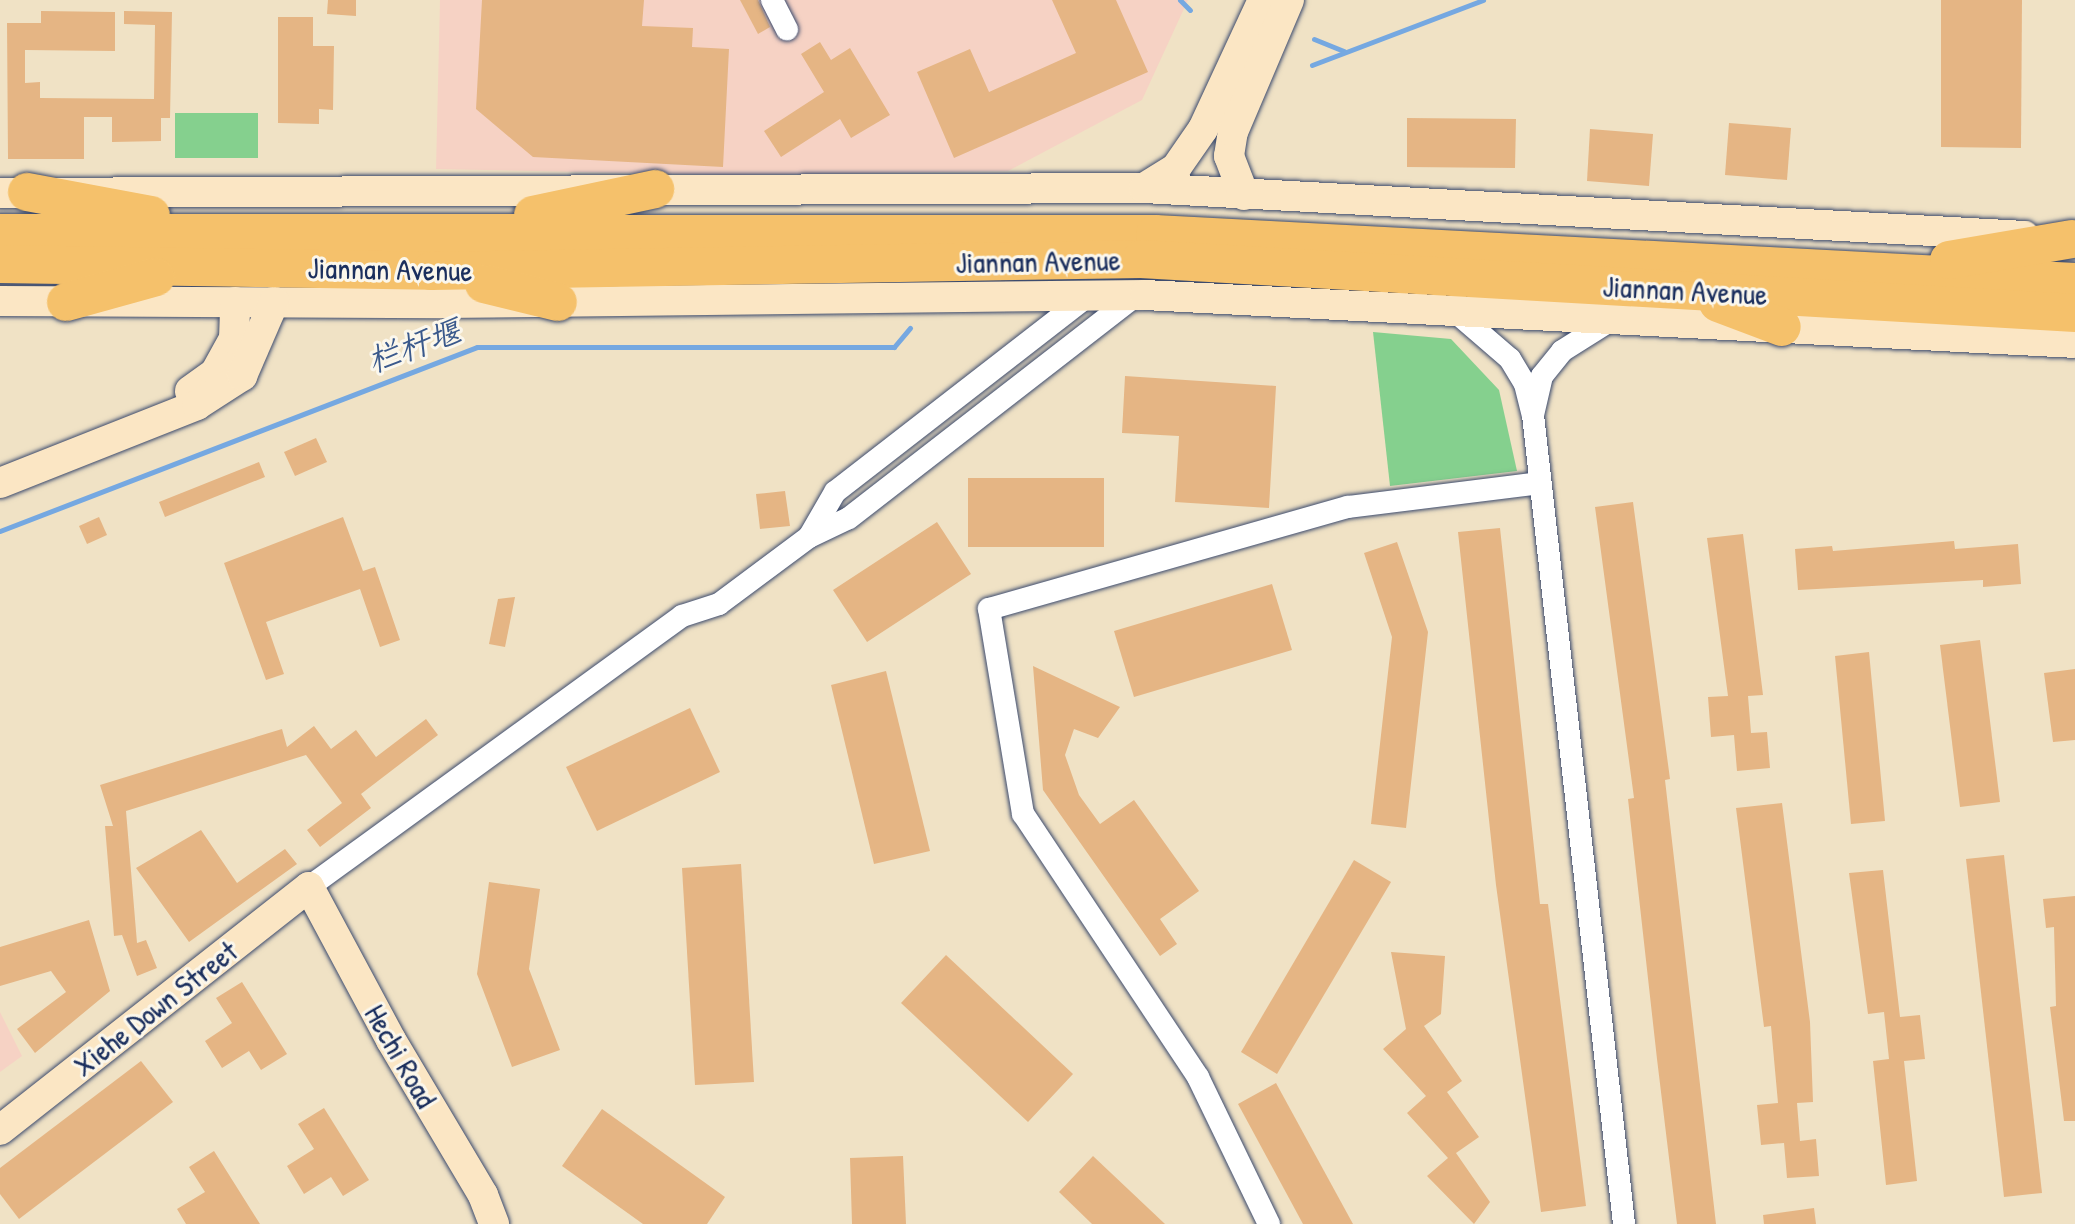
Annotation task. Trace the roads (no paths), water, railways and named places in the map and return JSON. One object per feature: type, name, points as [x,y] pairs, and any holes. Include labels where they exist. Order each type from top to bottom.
[{"type":"highway","points":[[462,230],[655,189]]},
{"type":"highway","points":[[14,193],[228,229]]},
{"type":"highway","name":"Jiannan Avenue","points":[[0,233],[228,229],[1155,234],[2075,282]]},
{"type":"highway","points":[[1884,271],[2074,239]]},
{"type":"highway","name":"Jiannan Avenue","points":[[0,264],[431,271],[1141,259],[1686,290],[2074,340]]},
{"type":"highway","points":[[66,302],[198,265]]},
{"type":"highway","points":[[431,271],[558,302]]},
{"type":"highway","points":[[1686,290],[1782,327]]},
{"type":"main road","points":[[1144,188],[1176,168],[1203,129],[1263,0]]},
{"type":"main road","points":[[1244,195],[1229,156],[1233,132],[1289,0]]},
{"type":"main road","points":[[14,193],[1144,188],[2074,239]]},
{"type":"main road","points":[[0,301],[558,302],[1136,295],[1459,315],[2074,340]]},
{"type":"main road","points":[[0,467],[182,396],[215,373],[234,339],[235,302]]},
{"type":"main road","points":[[0,483],[197,405],[242,376],[274,302]]},
{"type":"main road","name":"Xiehe Down Street","points":[[0,1130],[309,887]]},
{"type":"main road","name":"Hechi Road","points":[[309,887],[391,1040],[483,1195],[494,1224]]},
{"type":"street","points":[[772,0],[787,29]]},
{"type":"street","points":[[809,537],[835,492],[1089,295]]},
{"type":"street","points":[[309,887],[682,616],[719,604],[809,537],[849,518],[1136,295]]},
{"type":"street","points":[[1459,315],[1510,359],[1525,384],[1533,415],[1624,1224]]},
{"type":"street","points":[[1533,415],[1542,376],[1555,359],[1585,332],[1608,322]]},
{"type":"street","points":[[1269,1224],[1198,1077],[1023,814],[989,609],[1348,507],[1540,483]]},
{"type":"waterway","name":"栏杆堰","points":[[1180,0],[1190,10]]},
{"type":"waterway","name":"栏杆堰","points":[[1312,65],[1483,0]]},
{"type":"waterway","name":"栏杆堰","points":[[1314,39],[1344,51]]},
{"type":"waterway","name":"栏杆堰","points":[[0,531],[477,347],[894,347],[910,328]]}]
